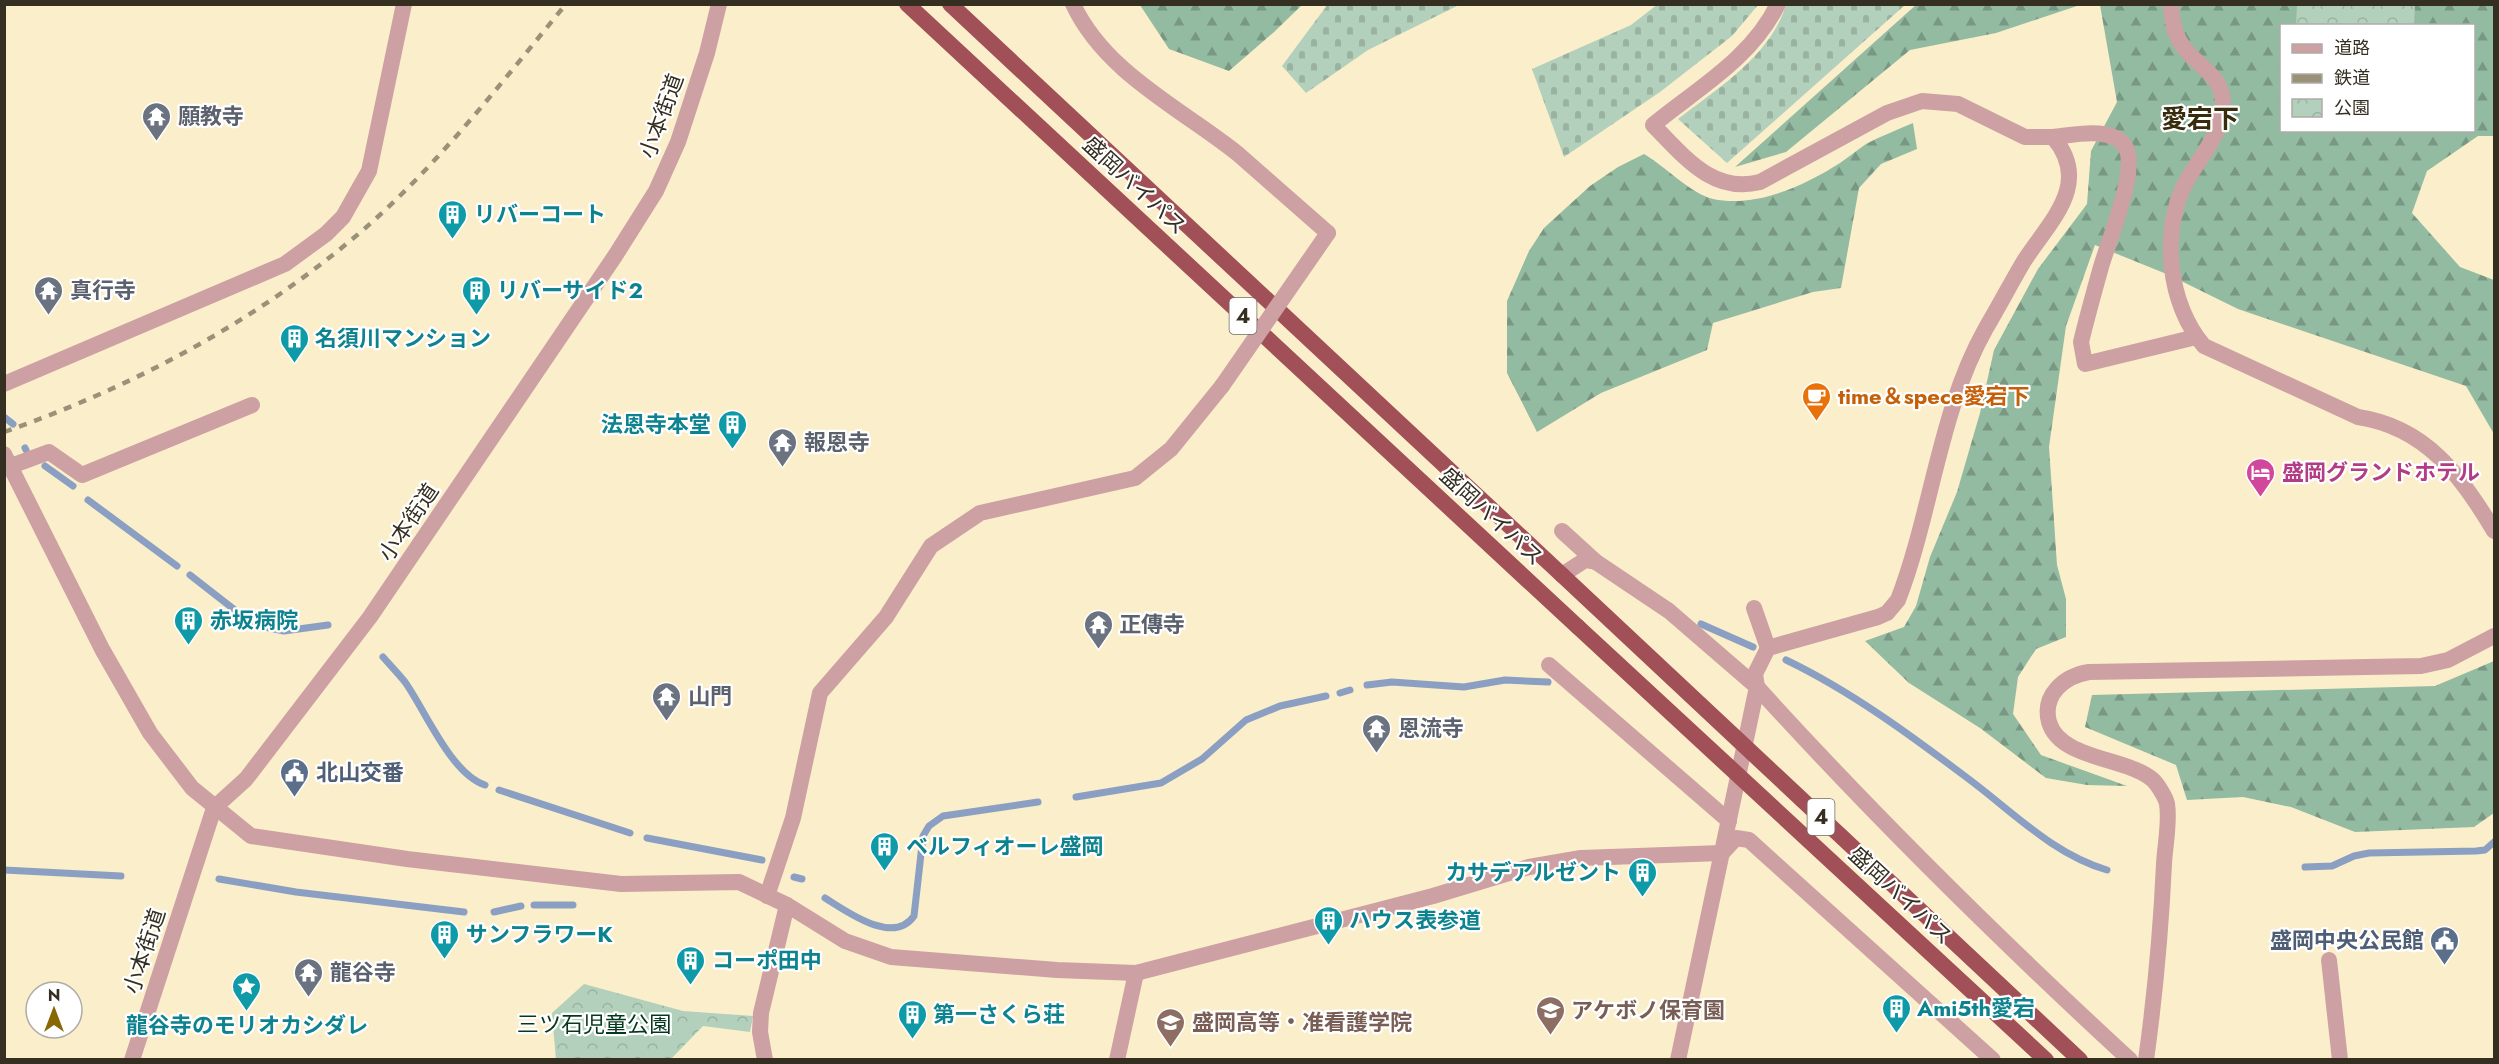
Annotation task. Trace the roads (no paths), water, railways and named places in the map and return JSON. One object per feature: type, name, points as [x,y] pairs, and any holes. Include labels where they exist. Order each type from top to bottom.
[{"type":"highway","name":"盛岡バイパス","points":[[907,4],[2046,1059]]},
{"type":"highway","name":"盛岡バイパス","points":[[950,4],[2080,1059]]},
{"type":"street","points":[[4,384],[285,264],[326,234],[343,217],[369,171],[404,4]]},
{"type":"street","name":"小本街道","points":[[132,1059],[214,808],[246,779],[370,617],[656,191],[678,142],[707,53],[719,4]]},
{"type":"street","points":[[767,896],[793,818],[820,693],[886,617],[931,546],[980,513],[1135,478],[1171,449],[1222,386],[1328,233],[1238,155],[1131,76],[1109,56],[1072,4]]},
{"type":"street","points":[[1778,4],[1755,41],[1727,69],[1653,125],[1685,157],[1711,177],[1736,185],[1760,182],[1887,113],[1922,101],[1958,104],[2025,138],[2053,138],[2092,133],[2114,138],[2126,147],[2130,161],[2122,205],[2080,342],[2085,364],[2196,337]]},
{"type":"street","points":[[2171,4],[2172,21],[2179,39],[2187,52],[2218,81],[2223,104],[2214,138],[2186,183],[2173,218],[2171,238],[2176,288],[2196,337],[2204,346],[2358,417],[2382,421],[2426,444],[2461,481],[2494,531]]},
{"type":"street","points":[[1768,648],[1866,622],[1887,613],[1898,600],[1950,419],[1975,348],[2024,261],[2064,201],[2068,189],[2066,160],[2053,138]]},
{"type":"street","points":[[252,405],[82,475],[49,453],[8,460],[102,649],[150,732],[192,788],[251,836],[407,859],[621,885],[740,882],[787,905],[845,941],[891,957],[1057,970],[1136,973],[1432,896],[1528,867],[1581,858],[1722,853],[1736,838],[1749,840],[1993,1059]]},
{"type":"street","points":[[1562,531],[1596,562],[1669,611],[1757,687],[1857,794],[2030,968],[2130,1059]]},
{"type":"street","points":[[1562,575],[1585,560],[1596,562]]},
{"type":"street","points":[[1678,1059],[1757,687],[1755,674],[1768,648],[1755,608]]},
{"type":"street","points":[[2146,1059],[2163,896],[2167,802],[2154,781],[2130,768],[2076,748],[2054,734],[2049,720],[2048,702],[2057,687],[2077,674],[2089,672],[2421,666],[2448,660],[2494,636]]},
{"type":"street","points":[[1549,665],[1729,821]]},
{"type":"street","points":[[765,1059],[760,1032],[761,1013],[787,905]]},
{"type":"street","points":[[2329,960],[2340,1059]]},
{"type":"street","points":[[1117,1059],[1136,973]]},
{"type":"waterway","points":[[4,417],[13,424]]},
{"type":"waterway","points":[[45,466],[73,486]]},
{"type":"waterway","points":[[88,500],[177,566]]},
{"type":"waterway","points":[[190,575],[254,625],[284,631],[328,625]]},
{"type":"waterway","points":[[1701,624],[1753,647]]},
{"type":"waterway","points":[[383,657],[405,682],[450,755],[473,779],[485,785]]},
{"type":"waterway","points":[[1786,660],[1834,686],[1904,731],[2052,843],[2087,863],[2107,870]]},
{"type":"waterway","points":[[1367,685],[1392,682],[1464,687],[1505,680],[1548,682]]},
{"type":"waterway","points":[[1340,693],[1350,690]]},
{"type":"waterway","points":[[1076,797],[1161,783],[1202,759],[1246,720],[1280,706],[1326,696]]},
{"type":"waterway","points":[[499,790],[630,833]]},
{"type":"waterway","points":[[825,898],[857,917],[882,927],[894,928],[905,924],[914,916],[923,836],[929,826],[943,816],[1038,802]]},
{"type":"waterway","points":[[647,838],[762,860]]},
{"type":"waterway","points":[[2305,867],[2332,866],[2354,856],[2369,853],[2485,850],[2494,842]]},
{"type":"waterway","points":[[4,870],[121,876]]},
{"type":"waterway","points":[[794,877],[802,879]]},
{"type":"waterway","points":[[219,879],[296,892],[464,912]]},
{"type":"waterway","points":[[534,905],[573,905]]},
{"type":"waterway","points":[[494,912],[521,906]]},
{"type":"railway","points":[[4,432],[100,394],[193,348],[237,322],[323,263],[391,205],[418,178],[469,122],[566,4]]},
{"type":"place","name":"願教寺","points":[[157,142]]},
{"type":"place","name":"リバーコート","points":[[453,240]]},
{"type":"place","name":"真行寺","points":[[49,316]]},
{"type":"place","name":"リバーサイド2","points":[[476,316]]},
{"type":"place","name":"名須川マンション","points":[[294,364]]},
{"type":"place","name":"time＆spece愛宕下","points":[[1817,422]]},
{"type":"place","name":"法恩寺本堂","points":[[732,450]]},
{"type":"place","name":"報恩寺","points":[[783,468]]},
{"type":"place","name":"盛岡グランドホテル","points":[[2261,498]]},
{"type":"place","name":"赤坂病院","points":[[189,646]]},
{"type":"place","name":"正傳寺","points":[[1098,650]]},
{"type":"place","name":"山門","points":[[667,722]]},
{"type":"place","name":"恩流寺","points":[[1377,754]]},
{"type":"place","name":"北山交番","points":[[295,798]]},
{"type":"place","name":"ベルフィオーレ盛岡","points":[[885,872]]},
{"type":"place","name":"カサデアルゼント","points":[[1642,898]]},
{"type":"place","name":"ハウス表参道","points":[[1328,946]]},
{"type":"place","name":"サンフラワーK","points":[[445,960]]},
{"type":"place","name":"盛岡中央公民館","points":[[2445,966]]},
{"type":"place","name":"コーポ田中","points":[[691,986]]},
{"type":"place","name":"龍谷寺","points":[[309,998]]},
{"type":"place","name":"龍谷寺のモリオカシダレ","points":[[247,1012]]},
{"type":"place","name":"Ami5th愛宕","points":[[1896,1034]]},
{"type":"place","name":"アケボノ保育園","points":[[1550,1036]]},
{"type":"place","name":"第一さくら荘","points":[[912,1040]]},
{"type":"place","name":"盛岡高等・准看護学院","points":[[1171,1048]]},
{"type":"district","name":"愛宕下","points":[[2200,119]]},
{"type":"park label","name":"三ツ石児童公園","points":[[594,1024]]}]
